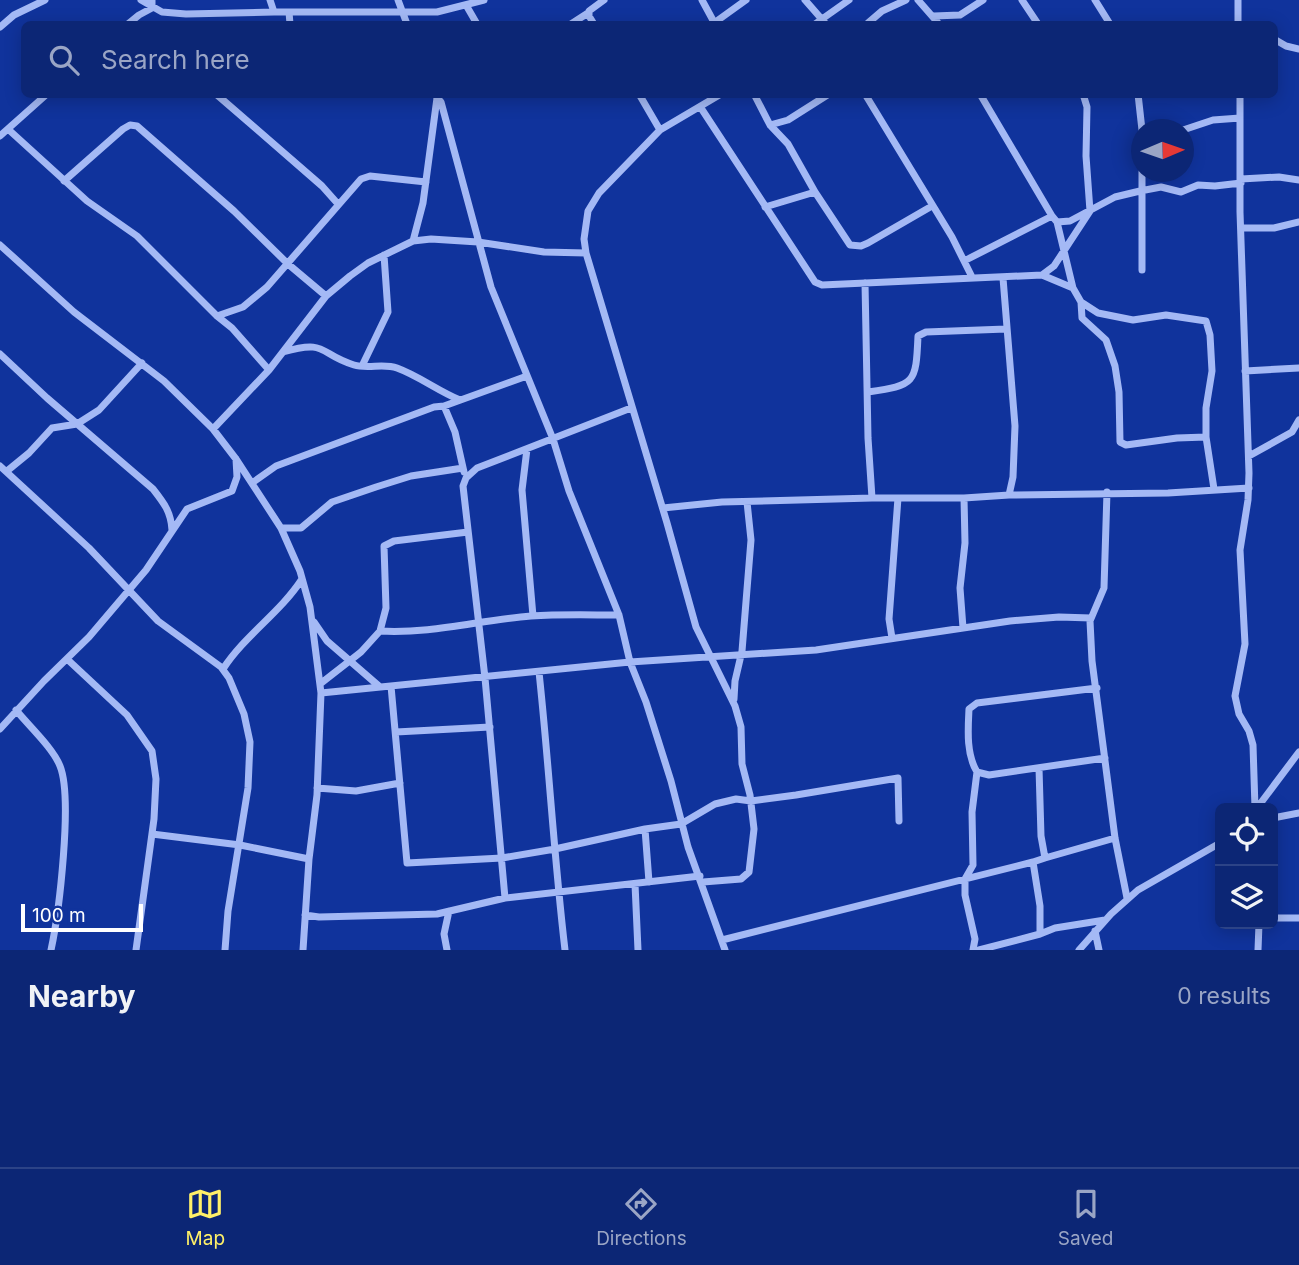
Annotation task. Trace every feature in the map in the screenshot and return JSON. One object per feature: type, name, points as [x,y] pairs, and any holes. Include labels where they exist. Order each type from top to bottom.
[{"type":"street","points":[[0,27],[32,3],[45,0]]},
{"type":"street","points":[[141,0],[173,14],[402,14],[437,12],[484,0]]},
{"type":"street","points":[[270,0],[274,12]]},
{"type":"street","points":[[398,0],[406,21]]},
{"type":"street","points":[[576,21],[604,0]]},
{"type":"street","points":[[702,0],[712,21]]},
{"type":"street","points":[[718,21],[746,0]]},
{"type":"street","points":[[805,0],[820,21]]},
{"type":"street","points":[[823,21],[849,0]]},
{"type":"street","points":[[870,21],[882,11],[906,0]]},
{"type":"street","points":[[918,0],[937,21]]},
{"type":"street","points":[[934,16],[960,15],[983,0]]},
{"type":"street","points":[[1022,0],[1036,21]]},
{"type":"street","points":[[1095,0],[1108,21]]},
{"type":"street","points":[[1238,0],[1238,21]]},
{"type":"street","points":[[134,21],[152,4]]},
{"type":"street","points":[[466,5],[475,21]]},
{"type":"street","points":[[289,12],[290,21]]},
{"type":"street","points":[[589,13],[593,21]]},
{"type":"street","points":[[1278,41],[1299,49]]},
{"type":"street","points":[[0,136],[43,98]]},
{"type":"street","points":[[221,98],[322,186],[338,204]]},
{"type":"street","points":[[230,106],[231,98]]},
{"type":"street","points":[[412,241],[421,215],[434,98]]},
{"type":"street","points":[[436,98],[441,102],[491,287],[553,439],[569,491],[618,615],[630,662],[671,781],[681,824],[725,950]]},
{"type":"street","points":[[641,98],[660,130]]},
{"type":"street","points":[[305,915],[332,917],[437,914],[505,898],[649,882],[741,879],[747,875],[754,830],[751,801],[742,764],[741,727],[735,706],[696,627],[584,239],[588,211],[610,181],[660,130],[715,98]]},
{"type":"street","points":[[756,98],[770,125],[788,144],[847,242],[854,246],[868,243],[932,206]]},
{"type":"street","points":[[770,125],[788,120],[823,98]]},
{"type":"street","points":[[867,98],[966,260],[972,277]]},
{"type":"street","points":[[982,98],[1055,219],[1073,288],[1081,302],[1082,318],[1106,340],[1115,366],[1119,392],[1120,442],[1126,445],[1206,437]]},
{"type":"street","points":[[1042,275],[1054,267],[1090,211],[1086,156],[1087,107],[1084,98]]},
{"type":"street","points":[[1138,98],[1141,119]]},
{"type":"street","points":[[1240,98],[1249,488],[1240,550],[1245,644],[1235,696],[1239,714],[1249,731],[1253,745],[1256,803]]},
{"type":"street","points":[[701,108],[815,282],[821,285],[1042,275],[1073,288]]},
{"type":"street","points":[[1194,126],[1213,120],[1240,118]]},
{"type":"street","points":[[64,181],[122,129],[137,126],[326,296]]},
{"type":"street","points":[[9,130],[87,201],[137,236],[232,328],[269,370]]},
{"type":"street","points":[[217,316],[243,307],[268,286],[364,177],[426,182]]},
{"type":"street","points":[[966,260],[1055,219],[1070,221],[1115,197],[1161,187],[1181,192],[1198,185],[1214,186],[1279,177],[1299,180]]},
{"type":"street","points":[[1141,182],[1142,270]]},
{"type":"street","points":[[765,206],[815,192]]},
{"type":"street","points":[[1241,228],[1274,229],[1299,222]]},
{"type":"street","points":[[213,429],[269,370],[326,296],[350,276],[412,241],[431,239],[478,242],[544,252],[586,253]]},
{"type":"street","points":[[0,245],[74,312],[164,381],[213,429],[281,528],[302,579],[312,619],[321,693],[317,788],[303,950]]},
{"type":"street","points":[[362,366],[388,312],[384,255]]},
{"type":"street","points":[[1003,278],[1015,426],[1013,477],[1009,495]]},
{"type":"street","points":[[864,283],[872,498]]},
{"type":"street","points":[[1081,302],[1098,313],[1133,320],[1166,315],[1206,321],[1210,335],[1212,371],[1206,408],[1206,437],[1214,489]]},
{"type":"street","points":[[867,392],[901,386],[910,381],[917,364],[918,336],[934,330],[1006,329]]},
{"type":"street","points":[[282,352],[302,346],[317,347],[362,366],[397,368],[460,400]]},
{"type":"street","points":[[0,354],[153,489],[166,505],[171,517],[172,531]]},
{"type":"street","points":[[142,363],[99,410],[77,424],[52,428],[3,469],[89,548],[158,621],[223,669],[244,714],[250,742],[248,788],[228,911],[225,950]]},
{"type":"street","points":[[1245,371],[1299,368]]},
{"type":"street","points":[[252,483],[276,467],[434,407],[444,406],[527,376]]},
{"type":"street","points":[[444,406],[455,432],[466,478]]},
{"type":"street","points":[[505,898],[480,622],[463,486],[466,478],[477,468],[631,408]]},
{"type":"street","points":[[1249,456],[1292,432],[1299,421]]},
{"type":"street","points":[[527,449],[522,489],[533,616]]},
{"type":"street","points":[[0,729],[89,637],[146,570],[187,509],[232,491],[237,477],[236,459]]},
{"type":"street","points":[[281,528],[301,528],[332,502],[411,475],[463,468]]},
{"type":"street","points":[[663,508],[722,502],[964,498],[1107,492],[1167,493],[1249,488]]},
{"type":"street","points":[[1107,492],[1104,588],[1091,618],[1092,662],[1115,838],[1127,898]]},
{"type":"street","points":[[892,638],[889,619],[898,498]]},
{"type":"street","points":[[963,628],[960,588],[965,543],[964,498]]},
{"type":"street","points":[[735,706],[734,686],[741,654],[751,540],[747,502]]},
{"type":"street","points":[[320,684],[362,652],[380,631],[386,608],[384,545],[394,541],[468,532]]},
{"type":"street","points":[[223,669],[236,648],[289,598],[302,579]]},
{"type":"street","points":[[380,631],[404,632],[533,616],[618,615]]},
{"type":"street","points":[[321,693],[630,662],[816,650],[963,628],[1059,617],[1091,618]]},
{"type":"street","points":[[312,619],[327,641],[380,687]]},
{"type":"street","points":[[67,659],[127,715],[152,751],[156,779],[152,834],[136,950]]},
{"type":"street","points":[[539,672],[565,950]]},
{"type":"street","points":[[391,686],[407,863],[502,858],[555,849],[645,829],[681,824],[715,804],[736,799],[751,801],[898,778],[899,821]]},
{"type":"street","points":[[973,950],[975,939],[965,894],[965,879],[972,865],[972,812],[977,772],[973,766],[968,734],[969,709],[977,703],[1097,688]]},
{"type":"street","points":[[16,710],[59,763],[65,781],[62,855],[51,950]]},
{"type":"street","points":[[396,732],[490,727]]},
{"type":"street","points":[[1260,803],[1299,752]]},
{"type":"street","points":[[977,772],[989,775],[1105,758]]},
{"type":"street","points":[[1039,768],[1045,858]]},
{"type":"street","points":[[317,788],[356,790],[400,783]]},
{"type":"street","points":[[1278,817],[1299,813]]},
{"type":"street","points":[[645,829],[649,882]]},
{"type":"street","points":[[152,834],[240,845],[309,859]]},
{"type":"street","points":[[722,940],[1033,862],[1115,838]]},
{"type":"street","points":[[1079,950],[1127,898],[1215,846]]},
{"type":"street","points":[[1033,862],[1040,906],[1040,934]]},
{"type":"street","points":[[635,884],[638,950]]},
{"type":"street","points":[[447,950],[444,934],[449,911]]},
{"type":"street","points":[[1278,918],[1299,918]]},
{"type":"street","points":[[979,950],[1055,928],[1105,920]]},
{"type":"street","points":[[1258,950],[1259,929]]},
{"type":"street","points":[[1095,931],[1099,950]]}]
